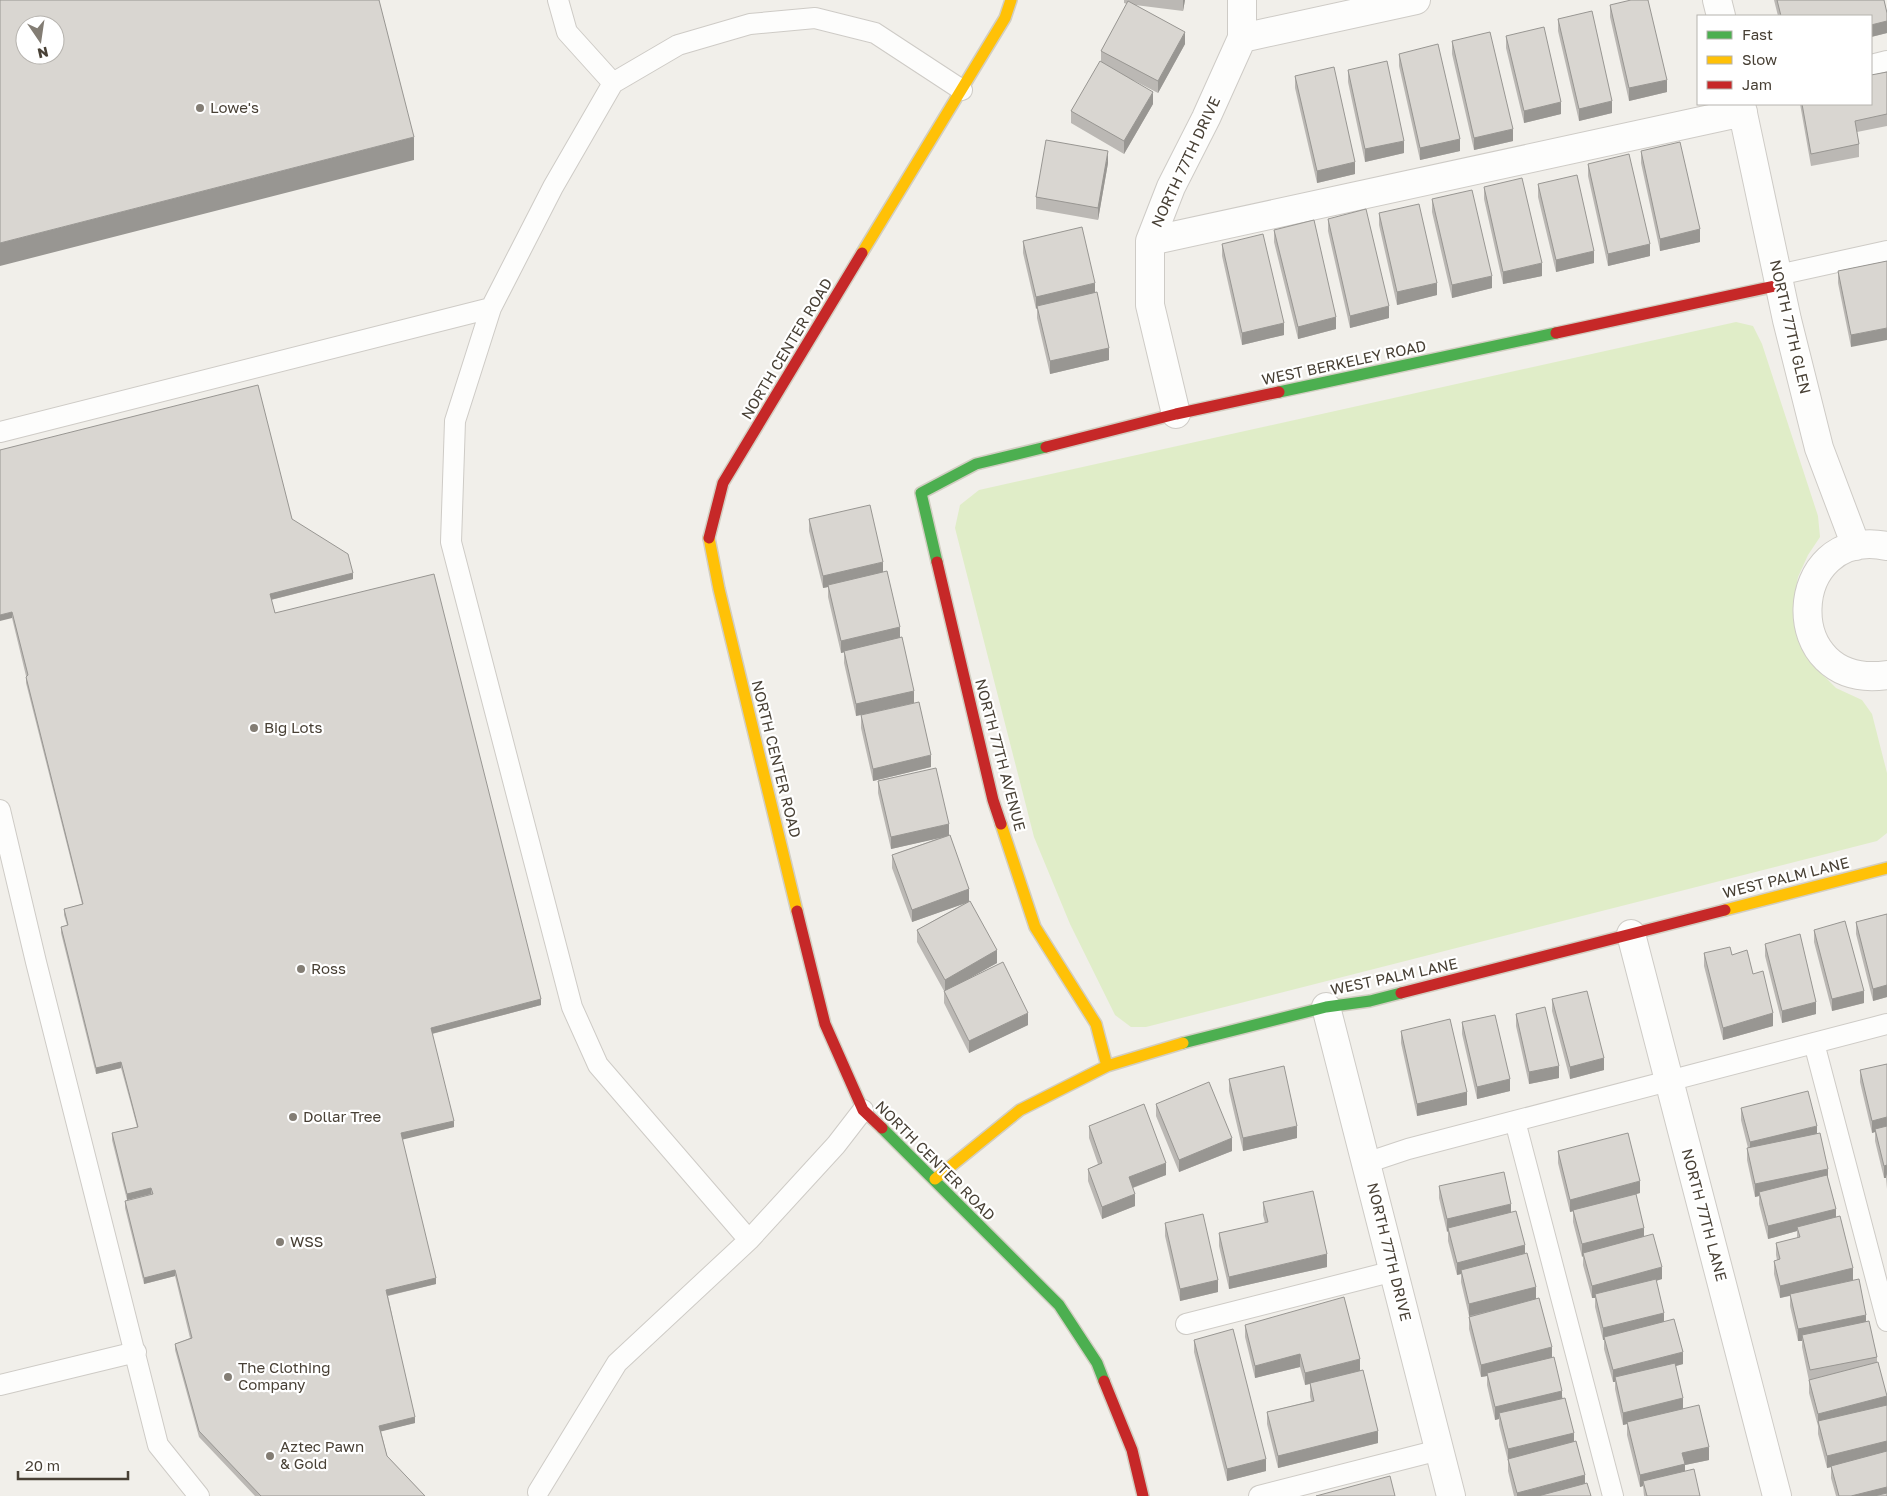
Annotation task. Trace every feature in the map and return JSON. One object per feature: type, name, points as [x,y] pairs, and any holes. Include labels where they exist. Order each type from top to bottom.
[{"type":"street","name":"NORTH CENTER ROAD","points":[[1011,0],[1005,18],[723,483],[710,536],[719,589],[825,1024],[863,1110],[935,1178],[996,1244],[1059,1305],[1097,1363],[1132,1450],[1143,1496]]},
{"type":"street","name":"NORTH 77TH DRIVE","points":[[1176,414],[1150,305],[1150,241],[1171,187],[1206,118],[1242,38],[1242,0]]},
{"type":"street","points":[[1242,38],[1416,0]]},
{"type":"street","points":[[1717,0],[1721,15]]},
{"type":"street","points":[[1150,241],[1742,108]]},
{"type":"street","name":"NORTH 77TH GLEN","points":[[1742,108],[1818,448],[1856,546]]},
{"type":"street","name":"WEST BERKELEY ROAD","points":[[921,493],[976,464],[1176,414],[1779,280]]},
{"type":"street","name":"NORTH 77TH AVENUE","points":[[921,493],[993,800],[1035,927],[1096,1024],[1107,1066]]},
{"type":"street","points":[[1887,546],[1876,544],[1856,546],[1834,556],[1822,567],[1813,582],[1806,607],[1808,625],[1814,641],[1825,656],[1837,666],[1859,674],[1887,676]]},
{"type":"street","name":"WEST PALM LANE","points":[[935,1178],[1020,1110],[1107,1066],[1201,1037],[1326,1007],[1370,1001],[1887,868]]},
{"type":"street","name":"NORTH 77TH LANE","points":[[1631,934],[1777,1496]]},
{"type":"street","name":"NORTH 77TH DRIVE","points":[[1326,1007],[1451,1496]]},
{"type":"lane","points":[[558,0],[567,32],[613,83]]},
{"type":"lane","points":[[748,1240],[598,1065],[572,1007],[452,542],[456,422],[491,308],[553,187],[613,83],[678,45],[750,24],[815,18],[876,33],[962,90]]},
{"type":"lane","points":[[1872,65],[1887,61]]},
{"type":"lane","points":[[1779,280],[1887,251]]},
{"type":"lane","points":[[0,432],[491,308]]},
{"type":"lane","points":[[0,810],[36,962],[158,1445],[199,1496]]},
{"type":"lane","points":[[1366,1163],[1408,1149],[1887,1024]]},
{"type":"lane","points":[[1814,1042],[1887,1321]]},
{"type":"lane","points":[[538,1492],[617,1363],[748,1240],[836,1145],[863,1110]]},
{"type":"lane","points":[[1515,1121],[1613,1496]]},
{"type":"lane","points":[[1186,1324],[1394,1271]]},
{"type":"lane","points":[[0,1385],[136,1352]]},
{"type":"lane","points":[[1259,1496],[1439,1450]]},
{"type":"green space","points":[[1736,322],[1753,326],[1762,344],[1818,516],[1820,537],[1808,555],[1798,577],[1793,605],[1798,638],[1813,665],[1836,688],[1862,700],[1872,714],[1887,773],[1887,833],[1877,841],[1146,1027],[1131,1027],[1115,1015],[1070,924],[1034,837],[955,528],[960,505],[979,490]]},
{"type":"building","name":"Lowe's","points":[[0,0],[379,0],[414,137],[0,243]]},
{"type":"building","points":[[1631,0],[1648,0],[1667,80],[1629,88],[1610,5]]},
{"type":"building","points":[[1777,0],[1884,0],[1887,21],[1872,25],[1872,15],[1781,15]]},
{"type":"building","points":[[1128,1],[1185,32],[1158,81],[1101,51]]},
{"type":"building","points":[[1592,11],[1612,101],[1579,109],[1558,19]]},
{"type":"building","points":[[1544,27],[1561,102],[1524,111],[1506,36]]},
{"type":"building","points":[[1490,32],[1513,129],[1474,138],[1452,41]]},
{"type":"building","points":[[1438,44],[1460,139],[1420,148],[1399,54]]},
{"type":"building","points":[[1100,61],[1153,92],[1124,141],[1071,111]]},
{"type":"building","points":[[1387,61],[1404,141],[1365,149],[1348,70]]},
{"type":"building","points":[[1334,67],[1355,162],[1317,171],[1295,76]]},
{"type":"building","points":[[1887,72],[1887,114],[1855,121],[1859,144],[1811,154],[1802,105],[1872,105],[1872,75]]},
{"type":"building","points":[[1046,140],[1108,151],[1098,208],[1036,197]]},
{"type":"building","points":[[1680,142],[1700,229],[1660,239],[1641,151]]},
{"type":"building","points":[[1629,154],[1650,244],[1608,254],[1588,164]]},
{"type":"building","points":[[1577,175],[1594,251],[1556,260],[1538,184]]},
{"type":"building","points":[[1522,178],[1542,263],[1503,272],[1484,187]]},
{"type":"building","points":[[1472,190],[1492,276],[1452,285],[1432,199]]},
{"type":"building","points":[[1419,204],[1437,283],[1397,292],[1379,213]]},
{"type":"building","points":[[1366,209],[1389,306],[1350,316],[1328,219]]},
{"type":"building","points":[[1314,220],[1336,317],[1298,327],[1274,230]]},
{"type":"building","points":[[1082,227],[1095,283],[1036,297],[1023,241]]},
{"type":"building","points":[[1263,234],[1284,323],[1242,333],[1222,244]]},
{"type":"building","points":[[1887,261],[1887,328],[1851,335],[1838,271]]},
{"type":"building","points":[[1097,292],[1109,348],[1050,361],[1037,306]]},
{"type":"building","points":[[258,385],[292,519],[348,554],[353,573],[270,594],[275,613],[434,574],[541,999],[431,1028],[454,1121],[401,1133],[436,1278],[386,1290],[415,1417],[379,1426],[387,1456],[425,1496],[261,1496],[199,1431],[175,1344],[192,1338],[175,1270],[144,1278],[125,1201],[153,1194],[151,1188],[127,1194],[112,1133],[138,1127],[121,1062],[96,1068],[61,927],[68,925],[64,909],[83,904],[26,677],[28,675],[12,612],[0,615],[0,450]]},
{"type":"building","points":[[870,505],[883,562],[823,576],[809,519]]},
{"type":"building","points":[[887,571],[900,627],[841,641],[828,585]]},
{"type":"building","points":[[902,637],[914,691],[856,704],[844,651]]},
{"type":"building","points":[[919,702],[931,755],[873,769],[861,715]]},
{"type":"building","points":[[936,768],[949,824],[891,837],[878,781]]},
{"type":"building","points":[[950,835],[969,889],[912,910],[892,855]]},
{"type":"building","points":[[970,901],[997,950],[945,980],[917,930]]},
{"type":"building","points":[[1887,914],[1887,985],[1873,989],[1856,922]]},
{"type":"building","points":[[1845,921],[1864,991],[1832,999],[1814,930]]},
{"type":"building","points":[[1800,934],[1816,1002],[1782,1011],[1765,944]]},
{"type":"building","points":[[1730,947],[1732,955],[1747,950],[1753,974],[1763,971],[1773,1013],[1723,1028],[1704,953]]},
{"type":"building","points":[[1003,962],[1028,1013],[969,1041],[944,991]]},
{"type":"building","points":[[1587,991],[1604,1058],[1570,1067],[1552,999]]},
{"type":"building","points":[[1545,1007],[1559,1066],[1529,1072],[1516,1014]]},
{"type":"building","points":[[1495,1015],[1510,1079],[1477,1087],[1462,1022]]},
{"type":"building","points":[[1450,1019],[1467,1092],[1417,1104],[1401,1031]]},
{"type":"building","points":[[1887,1064],[1887,1117],[1872,1121],[1860,1070]]},
{"type":"building","points":[[1284,1066],[1297,1126],[1243,1138],[1229,1079]]},
{"type":"building","points":[[1209,1082],[1232,1138],[1179,1160],[1156,1104]]},
{"type":"building","points":[[1808,1091],[1817,1126],[1750,1142],[1741,1108]]},
{"type":"building","points":[[1144,1104],[1166,1163],[1129,1177],[1135,1194],[1102,1207],[1088,1169],[1102,1163],[1089,1126]]},
{"type":"building","points":[[1887,1126],[1887,1165],[1884,1166],[1875,1129]]},
{"type":"building","points":[[1628,1133],[1640,1181],[1570,1200],[1558,1151]]},
{"type":"building","points":[[1820,1133],[1828,1169],[1755,1184],[1747,1148]]},
{"type":"building","points":[[1504,1172],[1511,1204],[1447,1219],[1439,1186]]},
{"type":"building","points":[[1827,1175],[1836,1209],[1768,1226],[1759,1192]]},
{"type":"building","points":[[1313,1191],[1327,1254],[1229,1277],[1219,1233],[1268,1222],[1263,1202]]},
{"type":"building","points":[[1636,1194],[1644,1228],[1582,1244],[1573,1210]]},
{"type":"building","points":[[1516,1211],[1525,1245],[1457,1263],[1448,1228]]},
{"type":"building","points":[[1203,1214],[1218,1280],[1180,1289],[1165,1223]]},
{"type":"building","points":[[1840,1216],[1853,1268],[1780,1286],[1774,1261],[1780,1259],[1776,1243],[1800,1237],[1797,1227]]},
{"type":"building","points":[[1653,1234],[1662,1267],[1592,1286],[1583,1253]]},
{"type":"building","points":[[1527,1253],[1536,1287],[1469,1304],[1461,1270]]},
{"type":"building","points":[[1656,1279],[1664,1313],[1603,1328],[1595,1294]]},
{"type":"building","points":[[1859,1279],[1866,1315],[1798,1329],[1790,1294]]},
{"type":"building","points":[[1344,1297],[1360,1359],[1305,1373],[1300,1354],[1255,1366],[1245,1325]]},
{"type":"building","points":[[1539,1298],[1552,1347],[1481,1365],[1469,1317]]},
{"type":"building","points":[[1674,1319],[1683,1352],[1613,1370],[1604,1337]]},
{"type":"building","points":[[1869,1321],[1877,1357],[1810,1370],[1802,1335]]},
{"type":"building","points":[[1233,1329],[1266,1459],[1227,1469],[1194,1340]]},
{"type":"building","points":[[1554,1357],[1562,1391],[1495,1407],[1487,1373]]},
{"type":"building","points":[[1878,1362],[1887,1396],[1818,1414],[1809,1380]]},
{"type":"building","points":[[1675,1363],[1683,1398],[1623,1413],[1615,1377]]},
{"type":"building","points":[[1363,1370],[1378,1431],[1278,1456],[1267,1412],[1314,1401],[1310,1383]]},
{"type":"building","points":[[1565,1398],[1574,1433],[1508,1449],[1499,1413]]},
{"type":"building","points":[[1699,1405],[1709,1447],[1682,1453],[1685,1464],[1640,1475],[1627,1422]]},
{"type":"building","points":[[1887,1405],[1887,1441],[1827,1456],[1818,1421]]},
{"type":"building","points":[[1576,1441],[1585,1475],[1517,1493],[1508,1459]]},
{"type":"building","points":[[1887,1451],[1887,1487],[1851,1496],[1839,1496],[1831,1466]]},
{"type":"building","points":[[1694,1469],[1700,1496],[1647,1496],[1643,1481]]},
{"type":"building","points":[[1390,1476],[1395,1496],[1316,1496]]},
{"type":"building","points":[[1587,1483],[1591,1496],[1538,1496]]},
{"type":"building","points":[[1887,1493],[1887,1496],[1874,1496]]},
{"type":"traffic: fast","points":[[1279,392],[1556,333]]},
{"type":"traffic: fast","points":[[937,562],[921,493],[976,464],[1046,447]]},
{"type":"traffic: fast","points":[[1183,1043],[1326,1007],[1370,1001],[1401,993]]},
{"type":"traffic: fast","points":[[882,1128],[1059,1305],[1097,1363],[1104,1381]]},
{"type":"traffic: slow","points":[[862,253],[1005,18],[1011,0]]},
{"type":"traffic: slow","points":[[709,538],[719,589],[797,911]]},
{"type":"traffic: slow","points":[[1001,824],[1035,927],[1096,1024],[1107,1066]]},
{"type":"traffic: slow","points":[[1725,910],[1887,868]]},
{"type":"traffic: slow","points":[[935,1179],[1020,1110],[1107,1066],[1183,1043]]},
{"type":"traffic: jam","points":[[709,538],[723,483],[862,253]]},
{"type":"traffic: jam","points":[[1556,333],[1780,285]]},
{"type":"traffic: jam","points":[[1046,447],[1176,414],[1279,392]]},
{"type":"traffic: jam","points":[[937,562],[993,800],[1001,824]]},
{"type":"traffic: jam","points":[[1401,993],[1725,910]]},
{"type":"traffic: jam","points":[[797,911],[825,1024],[863,1110],[882,1128]]},
{"type":"traffic: jam","points":[[1104,1381],[1132,1450],[1143,1496]]},
{"type":"place","name":"Lowe's","points":[[200,108]]},
{"type":"place","name":"Big Lots","points":[[254,728]]},
{"type":"place","name":"Ross","points":[[301,969]]},
{"type":"place","name":"Dollar Tree","points":[[293,1117]]},
{"type":"place","name":"WSS","points":[[280,1242]]},
{"type":"place","name":"The Clothing Company","points":[[228,1377]]},
{"type":"place","name":"Aztec Pawn & Gold","points":[[270,1456]]}]
